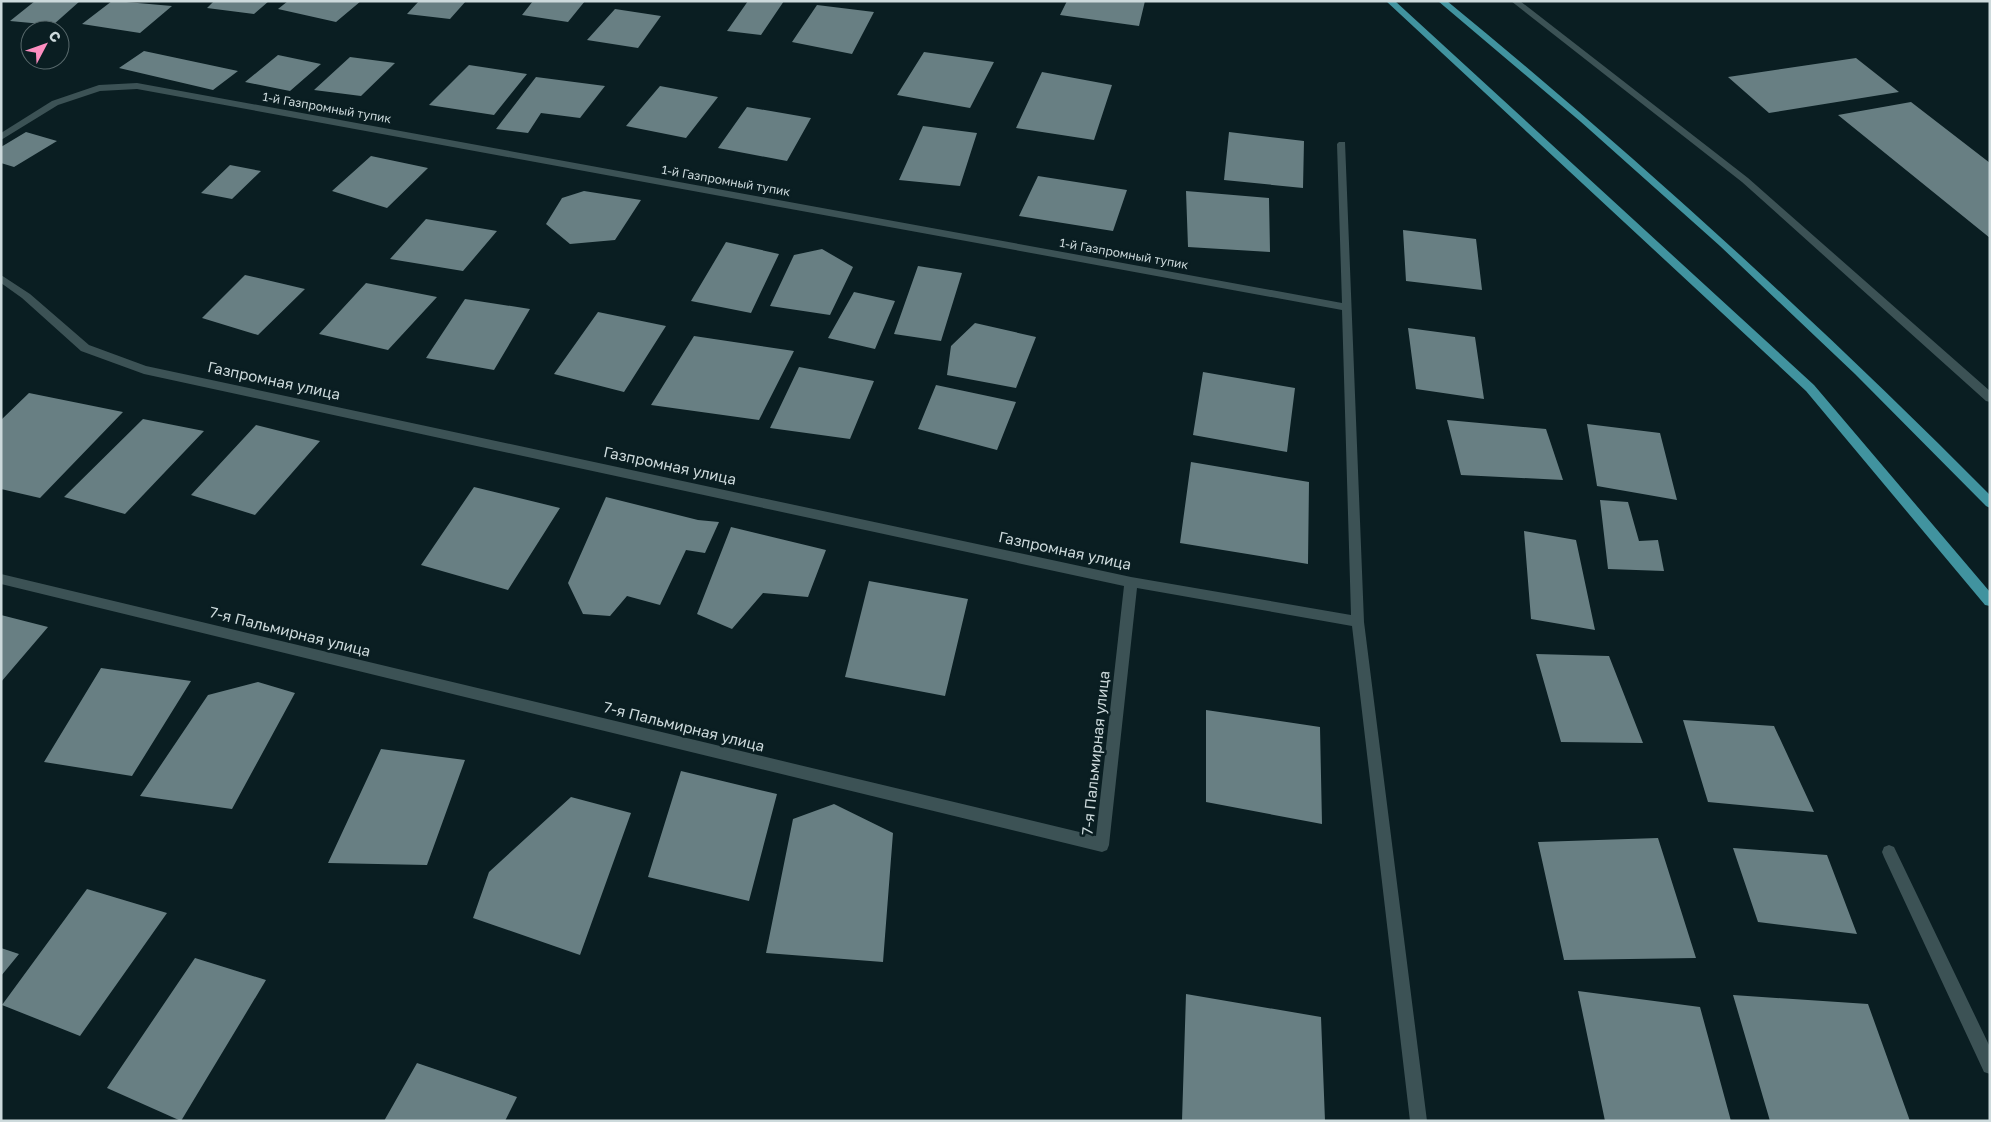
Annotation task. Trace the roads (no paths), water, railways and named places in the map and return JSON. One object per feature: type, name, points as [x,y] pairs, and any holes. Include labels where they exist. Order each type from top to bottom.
[{"type":"main road","points":[[1390,1],[1810,388],[1990,601]]},
{"type":"main road","points":[[1442,1],[1581,116],[1750,269],[1934,445],[1990,503]]},
{"type":"street","points":[[1515,1],[1745,180],[1990,398]]},
{"type":"street","name":"1-й Газпромный тупик","points":[[1,137],[56,103],[99,88],[137,86],[1347,307]]},
{"type":"street","points":[[1342,144],[1358,622],[1418,1121]]},
{"type":"street","name":"Газпромная улица","points":[[1,278],[26,296],[85,348],[144,370],[1131,582],[1358,622]]},
{"type":"street","name":"7-я Пальмирная улица","points":[[1,579],[1102,845],[1131,582]]},
{"type":"street","points":[[1889,852],[1990,1066]]}]
